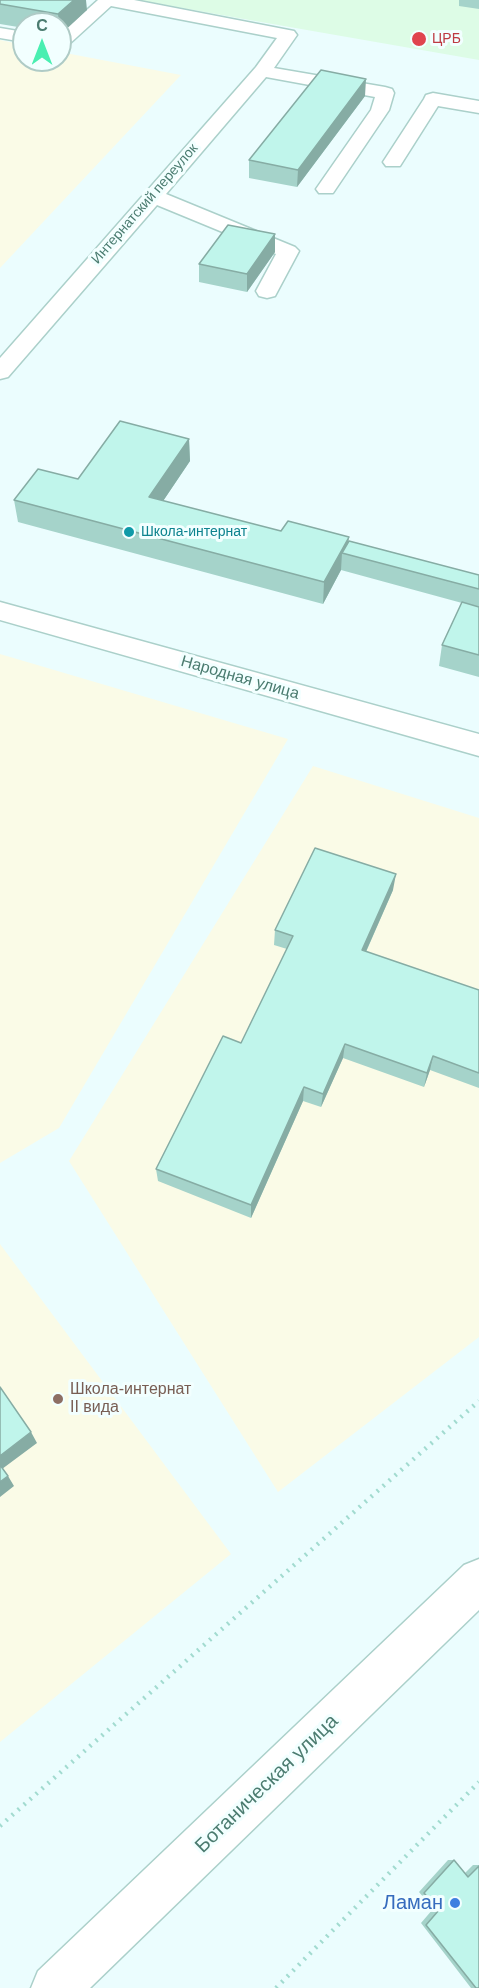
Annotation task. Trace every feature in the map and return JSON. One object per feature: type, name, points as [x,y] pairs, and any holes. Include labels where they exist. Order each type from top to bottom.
[{"type":"street","name":"Интернатский переулок","points":[[0,372],[262,70],[288,35],[107,0]]},
{"type":"street","points":[[72,32],[107,0]]},
{"type":"street","points":[[262,70],[385,93],[380,110],[326,189]]},
{"type":"street","points":[[393,162],[433,99],[479,107]]},
{"type":"street","points":[[153,196],[288,251],[267,291]]},
{"type":"street","name":"Народная улица","points":[[0,611],[479,745]]},
{"type":"street","name":"Ботаническая улица","points":[[55,1988],[479,1580]]},
{"type":"path","points":[[0,1826],[479,1401]]},
{"type":"path","points":[[276,1988],[479,1782]]},
{"type":"shaded area","name":"ЦРБ","points":[[138,0],[479,0],[479,60],[238,18]]},
{"type":"shaded area","points":[[0,40],[12,42],[12,72],[72,72],[72,54],[181,75],[0,268]]},
{"type":"shaded area","points":[[0,654],[288,739],[59,1128],[0,1163]]},
{"type":"shaded area","points":[[313,766],[479,818],[479,1337],[278,1492],[69,1161]]},
{"type":"shaded area","name":"Школа-интернат II вида","points":[[0,1244],[231,1554],[0,1742]]},
{"type":"building","points":[[0,0],[74,0],[60,12],[46,12],[0,4]]},
{"type":"building","points":[[321,70],[366,79],[298,170],[249,160]]},
{"type":"building","points":[[228,225],[275,234],[247,274],[199,264]]},
{"type":"building","points":[[120,421],[189,439],[149,497],[281,531],[288,521],[349,537],[324,582],[14,500],[38,469],[78,479]]},
{"type":"building","points":[[349,541],[479,575],[479,589],[342,553]]},
{"type":"building","points":[[462,602],[479,607],[479,655],[442,645]]},
{"type":"building","points":[[315,848],[396,874],[362,950],[479,990],[479,1073],[433,1056],[427,1073],[345,1044],[323,1094],[304,1087],[251,1205],[156,1169],[223,1036],[241,1043],[293,936],[275,930]]},
{"type":"building","points":[[0,1387],[31,1432],[0,1456]]},
{"type":"building","points":[[0,1465],[8,1476],[0,1482]]},
{"type":"building","points":[[454,1860],[468,1877],[479,1866],[479,1988],[476,1988],[426,1925],[439,1910],[424,1893]]},
{"type":"place","name":"ЦРБ","points":[[419,39]]},
{"type":"place","name":"Школа-интернат","points":[[129,532]]},
{"type":"place","name":"Школа-интернат II вида","points":[[58,1399]]},
{"type":"place","name":"Ламан","points":[[455,1903]]}]
